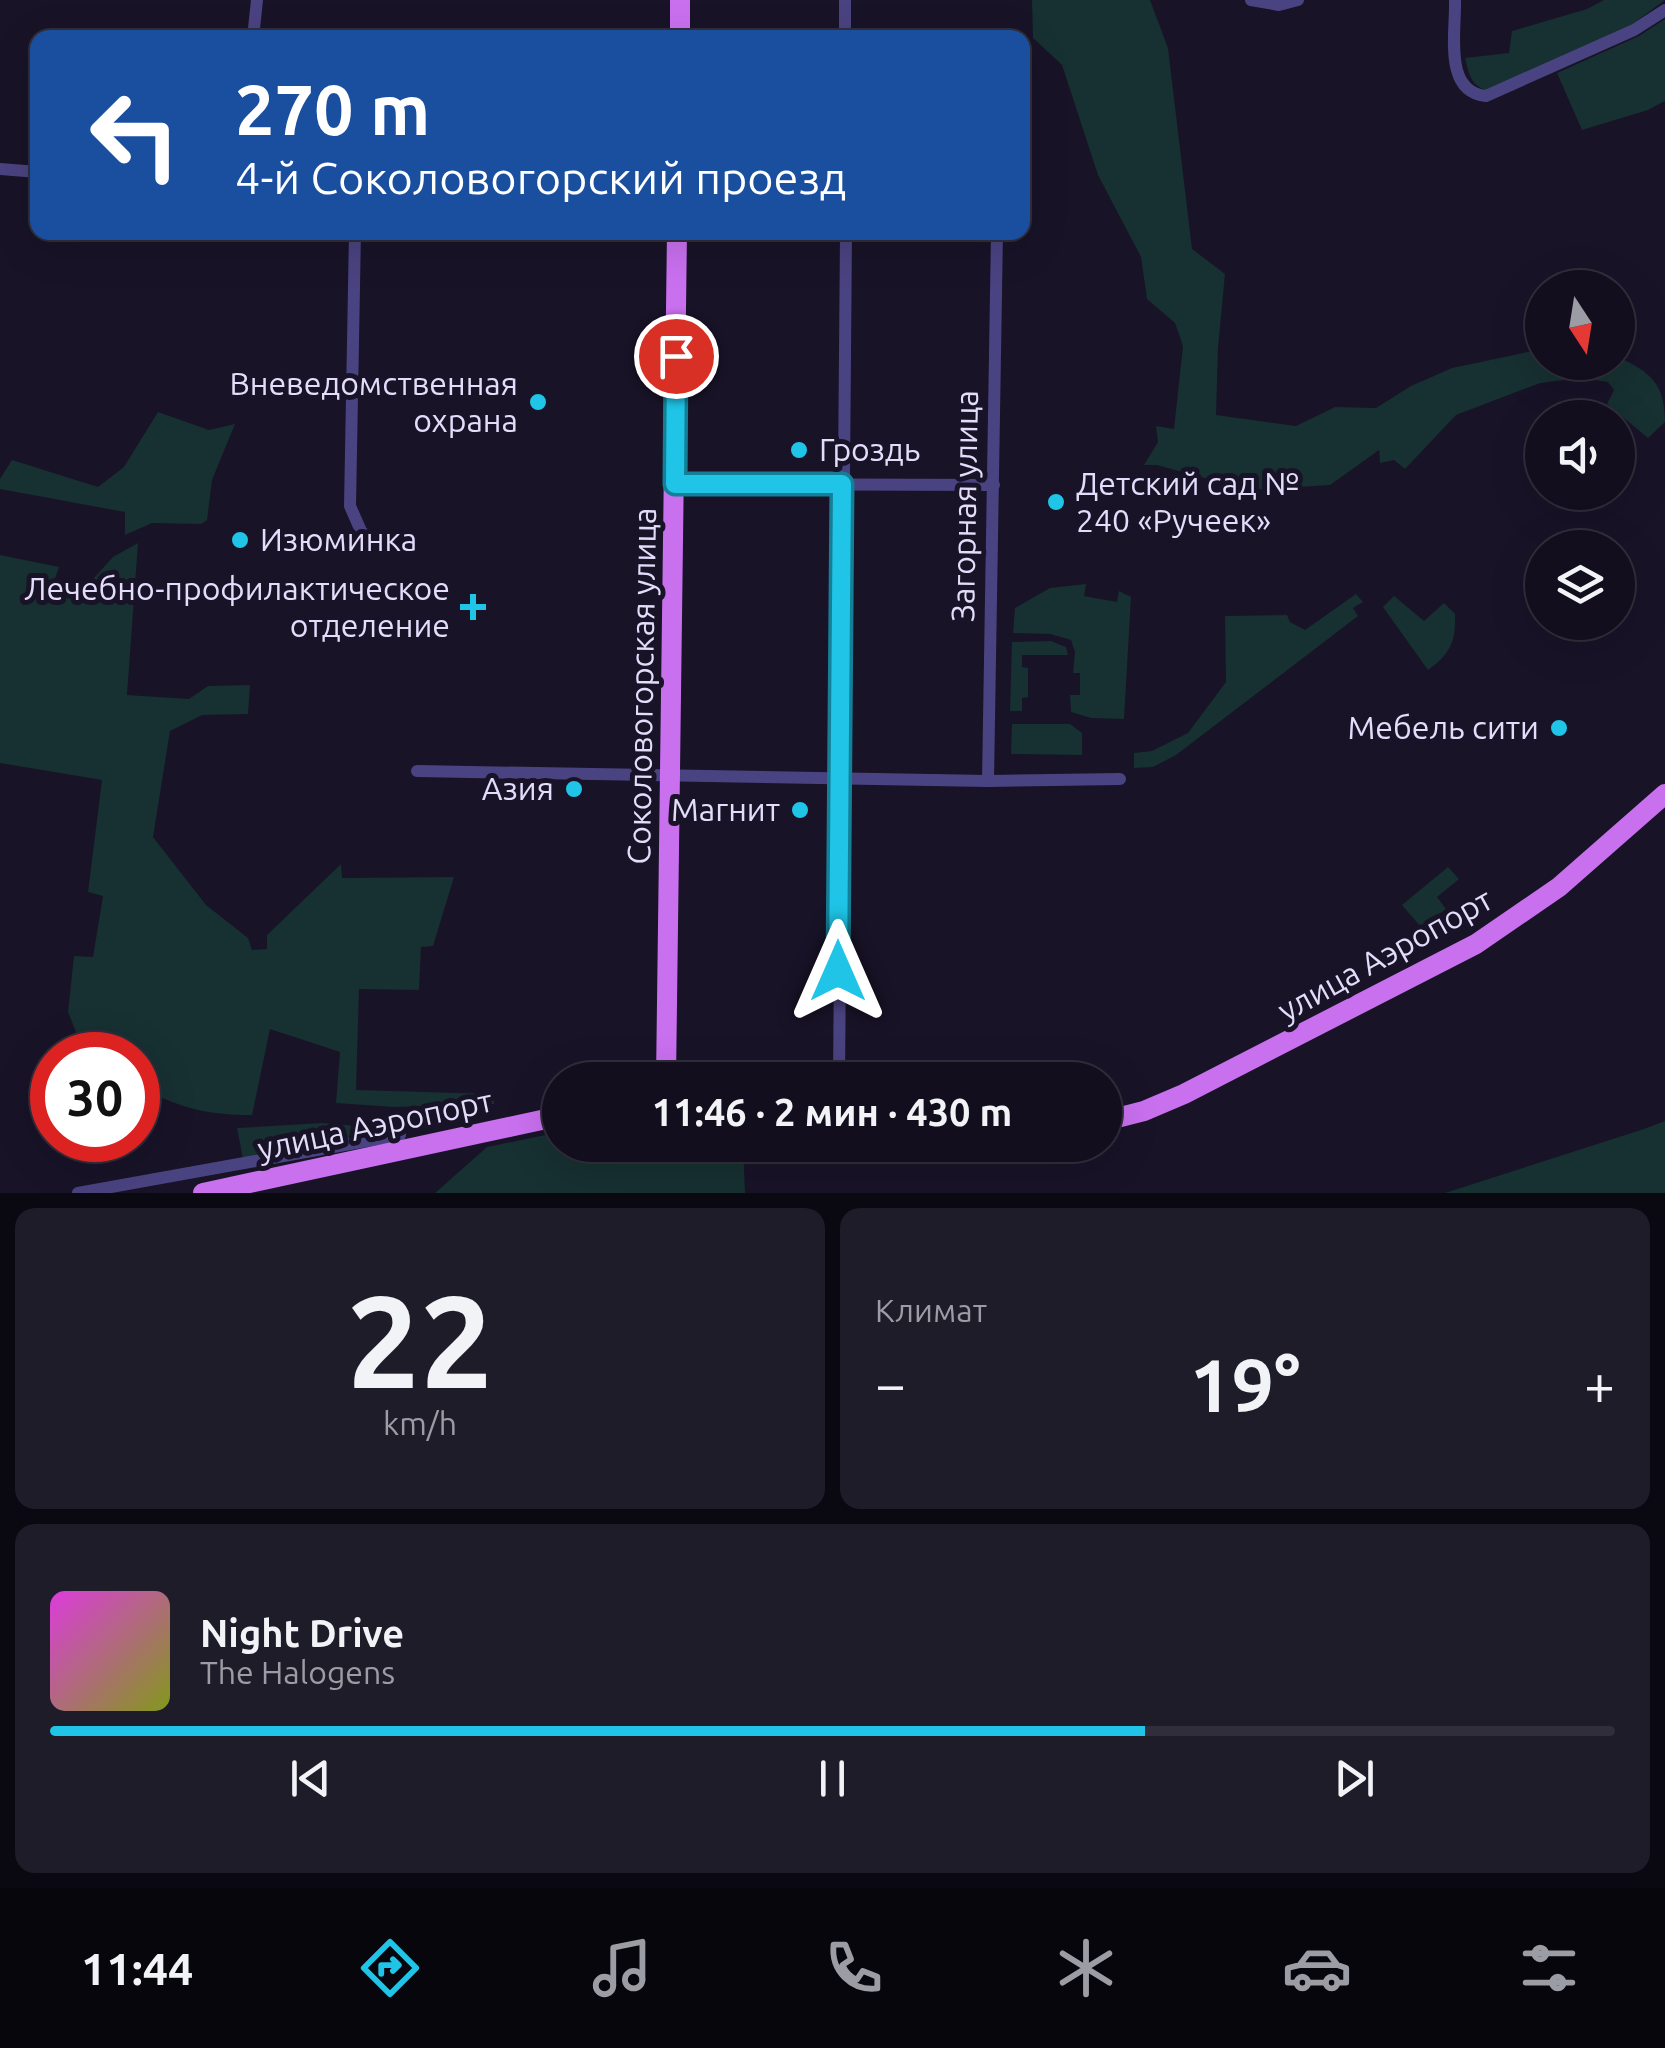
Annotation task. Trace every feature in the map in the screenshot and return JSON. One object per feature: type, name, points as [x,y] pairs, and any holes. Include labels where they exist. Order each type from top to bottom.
[{"type":"main road","points":[[680,0],[680,30]]},
{"type":"main road","name":"Соколовогорская улица","points":[[666,1062],[677,240]]},
{"type":"main road","name":"улица Аэропорт","points":[[1122,1111],[1184,1094],[1476,944],[1559,887],[1665,794]]},
{"type":"main road","name":"улица Аэропорт","points":[[203,1193],[542,1120]]},
{"type":"street","points":[[254,30],[256,0]]},
{"type":"street","points":[[844,0],[845,30]]},
{"type":"street","points":[[1251,0],[1279,5],[1298,0]]},
{"type":"street","points":[[1456,0],[1456,73],[1464,87],[1486,96],[1634,30],[1665,10]]},
{"type":"street","points":[[0,169],[30,171]]},
{"type":"street","points":[[355,240],[350,506],[361,531],[372,542]]},
{"type":"street","points":[[839,1062],[846,240]]},
{"type":"street","name":"Загорная улица","points":[[988,781],[997,240]]},
{"type":"street","points":[[675,484],[994,485]]},
{"type":"street","points":[[417,771],[988,781],[1120,779]]},
{"type":"street","points":[[78,1193],[400,1134]]},
{"type":"green space","points":[[1032,0],[1150,0],[1168,48],[1192,249],[1225,274],[1216,415],[1296,426],[1335,407],[1376,408],[1411,386],[1452,368],[1525,353],[1525,380],[1564,380],[1540,383],[1456,415],[1405,469],[1394,460],[1380,463],[1379,450],[1330,485],[1248,490],[1157,465],[1144,465],[1158,442],[1156,426],[1174,429],[1183,346],[1175,323],[1147,299],[1141,257],[1098,175],[1062,65],[1033,38]]},
{"type":"green space","points":[[1604,0],[1665,0],[1631,25],[1486,90],[1471,78],[1465,58],[1509,53],[1512,31],[1587,9]]},
{"type":"green space","points":[[1665,19],[1665,101],[1582,130],[1557,73],[1639,36]]},
{"type":"green space","points":[[1635,366],[1639,368],[1659,388],[1665,422],[1648,438],[1635,427],[1635,400],[1609,400],[1614,390],[1608,382],[1594,380],[1635,380]]},
{"type":"green space","points":[[158,412],[209,430],[235,424],[212,480],[207,520],[201,524],[152,523],[125,535],[125,512],[0,489],[0,479],[12,460],[98,487],[124,467]]},
{"type":"green space","points":[[138,543],[127,695],[189,699],[208,686],[250,685],[248,714],[202,715],[170,731],[153,837],[206,905],[248,938],[252,950],[267,949],[267,935],[341,864],[342,878],[454,877],[433,946],[421,947],[419,990],[359,989],[356,1090],[494,1094],[494,1104],[394,1107],[336,1103],[340,1052],[270,1029],[252,1115],[221,1114],[160,1097],[160,1032],[76,1032],[68,1012],[74,956],[93,957],[103,896],[88,892],[102,780],[0,763],[0,555],[59,567],[50,593],[85,588],[113,557]]},
{"type":"green space","points":[[1086,584],[1084,596],[1117,602],[1119,591],[1131,597],[1124,719],[1091,718],[1071,712],[1070,695],[1080,695],[1080,673],[1073,673],[1075,652],[1071,640],[1050,634],[1013,633],[1015,608],[1050,588]]},
{"type":"green space","points":[[1356,594],[1363,602],[1353,608],[1358,616],[1176,755],[1153,767],[1134,768],[1134,753],[1152,751],[1188,733],[1226,682],[1225,616],[1287,615],[1290,622],[1305,630]]},
{"type":"green space","points":[[1394,596],[1424,621],[1444,603],[1455,614],[1450,646],[1428,670],[1383,607]]},
{"type":"green space","points":[[1051,641],[1066,647],[1068,655],[1022,655],[1022,667],[1028,668],[1028,697],[1022,698],[1022,711],[1010,711],[1012,642]]},
{"type":"green space","points":[[1012,724],[1070,724],[1082,733],[1082,755],[1011,754]]},
{"type":"green space","points":[[1448,867],[1459,879],[1437,897],[1446,909],[1421,927],[1402,905]]},
{"type":"green space","points":[[1665,1121],[1665,1193],[1445,1193],[1644,1129]]},
{"type":"green space","points":[[322,1123],[382,1128],[385,1134],[243,1159],[237,1128]]},
{"type":"green space","points":[[542,1136],[542,1162],[744,1162],[745,1193],[435,1193],[487,1147]]},
{"type":"place","name":"Вневедомственная охрана","points":[[538,402]]},
{"type":"place","name":"Гроздь","points":[[799,450]]},
{"type":"place","name":"Детский сад № 240 «Ручеек»","points":[[1056,502]]},
{"type":"place","name":"Изюминка","points":[[240,540]]},
{"type":"place","name":"Лечебно-профилактическое отделение","points":[[473,607]]},
{"type":"place","name":"Мебель сити","points":[[1559,728]]},
{"type":"place","name":"Азия","points":[[574,789]]},
{"type":"place","name":"Магнит","points":[[800,810]]},
{"type":"route","points":[[676,356],[675,484],[842,484],[838,971]]}]
